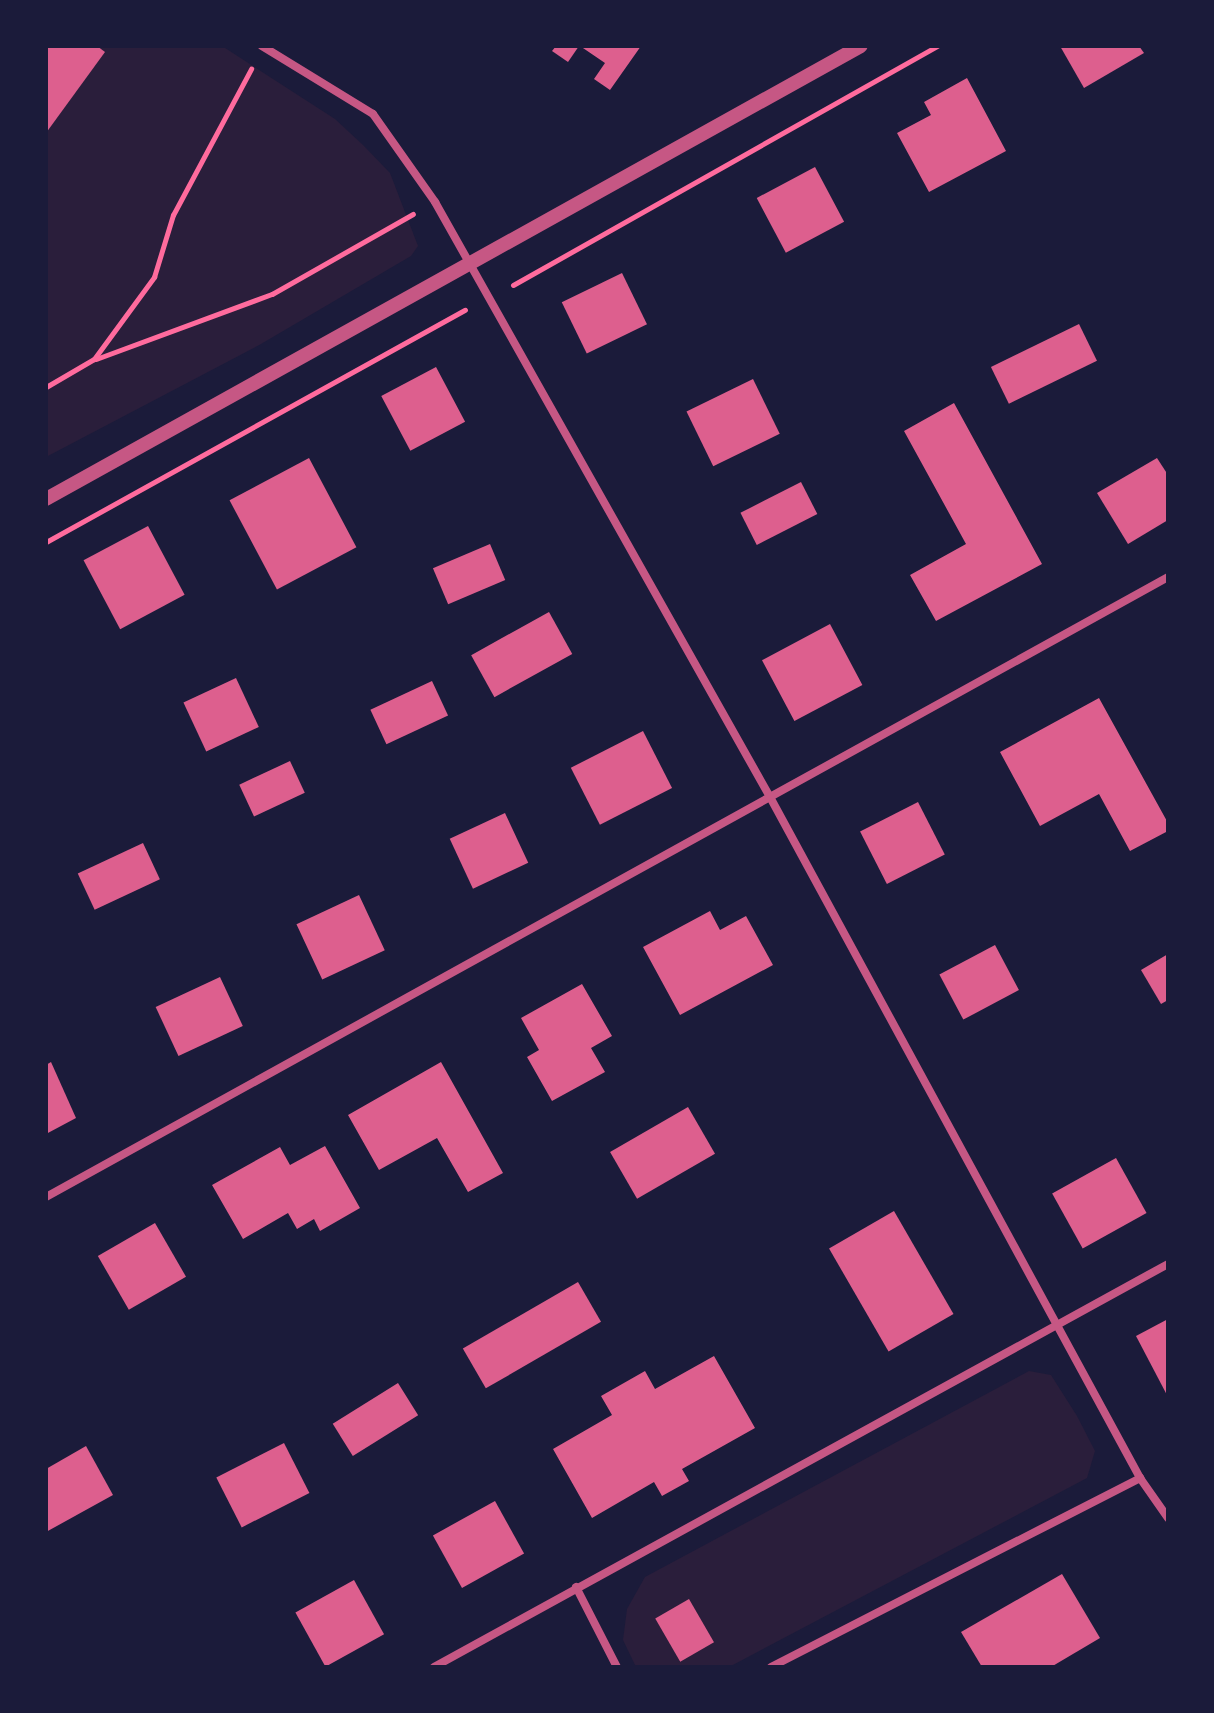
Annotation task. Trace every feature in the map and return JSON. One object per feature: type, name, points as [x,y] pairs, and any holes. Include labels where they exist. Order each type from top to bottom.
[{"type":"street","points":[[46,499],[861,46]]},
{"type":"street","points":[[262,47],[373,114],[435,202],[770,797],[1140,1478],[1168,1518]]},
{"type":"street","points":[[46,1197],[1168,577]]},
{"type":"street","points":[[434,1667],[1168,1264]]},
{"type":"street","points":[[771,1667],[1140,1478]]},
{"type":"street","points":[[576,1587],[617,1667]]},
{"type":"path","points":[[46,542],[937,46]]},
{"type":"path","points":[[94,359],[154,277],[173,215],[262,47]]},
{"type":"path","points":[[46,387],[94,359],[272,294],[435,202]]},
{"type":"shaded area","points":[[46,46],[222,46],[335,119],[363,145],[390,173],[418,246],[411,256],[261,344],[46,457]]},
{"type":"shaded area","points":[[1029,1371],[1051,1375],[1077,1416],[1095,1451],[1087,1478],[729,1667],[636,1667],[623,1640],[627,1609],[645,1577]]},
{"type":"building","points":[[46,46],[97,46],[105,52],[46,133]]},
{"type":"building","points":[[556,46],[579,46],[568,62],[552,51]]},
{"type":"building","points":[[580,46],[641,46],[610,90],[594,79],[605,63]]},
{"type":"building","points":[[1060,46],[1139,46],[1144,53],[1084,88]]},
{"type":"building","points":[[967,78],[1006,151],[929,192],[897,133],[931,115],[924,102]]},
{"type":"building","points":[[815,167],[844,222],[786,253],[757,198]]},
{"type":"building","points":[[622,273],[647,324],[587,354],[562,302]]},
{"type":"building","points":[[1079,324],[1097,361],[1009,404],[991,367]]},
{"type":"building","points":[[436,367],[465,422],[410,451],[381,396]]},
{"type":"building","points":[[753,379],[780,434],[713,466],[686,411]]},
{"type":"building","points":[[954,403],[1042,564],[936,621],[910,575],[966,544],[904,431]]},
{"type":"building","points":[[309,458],[356,547],[277,589],[230,500]]},
{"type":"building","points":[[1157,458],[1168,475],[1168,520],[1128,544],[1097,493]]},
{"type":"building","points":[[801,482],[817,514],[757,545],[740,513]]},
{"type":"building","points":[[148,526],[185,595],[120,629],[84,560]]},
{"type":"building","points":[[490,544],[505,580],[448,604],[433,568]]},
{"type":"building","points":[[549,612],[572,654],[494,697],[471,655]]},
{"type":"building","points":[[830,624],[862,685],[794,721],[762,660]]},
{"type":"building","points":[[236,678],[259,727],[206,751],[183,703]]},
{"type":"building","points":[[432,681],[448,715],[386,744],[370,710]]},
{"type":"building","points":[[1099,698],[1168,823],[1168,831],[1130,851],[1099,794],[1040,826],[1000,752]]},
{"type":"building","points":[[643,731],[672,788],[600,825],[571,768]]},
{"type":"building","points":[[290,761],[305,793],[254,816],[239,785]]},
{"type":"building","points":[[918,802],[945,855],[887,884],[860,832]]},
{"type":"building","points":[[505,813],[528,863],[473,889],[450,839]]},
{"type":"building","points":[[143,843],[160,879],[95,910],[78,873]]},
{"type":"building","points":[[359,895],[385,950],[322,979],[296,924]]},
{"type":"building","points":[[710,911],[720,930],[746,916],[773,965],[680,1015],[643,947]]},
{"type":"building","points":[[995,945],[1019,990],[963,1020],[939,975]]},
{"type":"building","points":[[1168,954],[1168,1000],[1161,1004],[1141,970]]},
{"type":"building","points":[[220,977],[243,1026],[178,1056],[156,1007]]},
{"type":"building","points":[[582,984],[612,1036],[591,1048],[605,1072],[552,1101],[527,1057],[539,1050],[521,1018]]},
{"type":"building","points":[[51,1062],[76,1118],[46,1134],[46,1065]]},
{"type":"building","points":[[441,1062],[503,1173],[468,1192],[437,1138],[379,1170],[348,1115]]},
{"type":"building","points":[[688,1107],[715,1154],[637,1199],[610,1152]]},
{"type":"building","points":[[325,1146],[360,1208],[320,1231],[314,1219],[297,1229],[288,1213],[243,1239],[212,1185],[280,1147],[290,1165]]},
{"type":"building","points":[[1116,1158],[1147,1213],[1083,1248],[1052,1193]]},
{"type":"building","points":[[894,1211],[953,1314],[889,1352],[829,1248]]},
{"type":"building","points":[[155,1223],[186,1277],[129,1310],[98,1256]]},
{"type":"building","points":[[578,1282],[601,1322],[486,1388],[463,1348]]},
{"type":"building","points":[[1168,1319],[1168,1397],[1136,1336]]},
{"type":"building","points":[[714,1356],[755,1428],[682,1469],[689,1481],[662,1496],[654,1482],[592,1518],[553,1449],[612,1415],[601,1396],[645,1371],[655,1389]]},
{"type":"building","points":[[398,1383],[418,1415],[353,1456],[333,1424]]},
{"type":"building","points":[[284,1443],[309,1493],[242,1527],[216,1478]]},
{"type":"building","points":[[86,1446],[113,1495],[46,1532],[46,1469]]},
{"type":"building","points":[[495,1501],[524,1553],[462,1588],[433,1535]]},
{"type":"building","points":[[1062,1574],[1100,1638],[1051,1667],[982,1667],[961,1632]]},
{"type":"building","points":[[354,1580],[384,1634],[325,1667],[295,1612]]},
{"type":"building","points":[[689,1599],[714,1642],[680,1662],[655,1618]]}]
